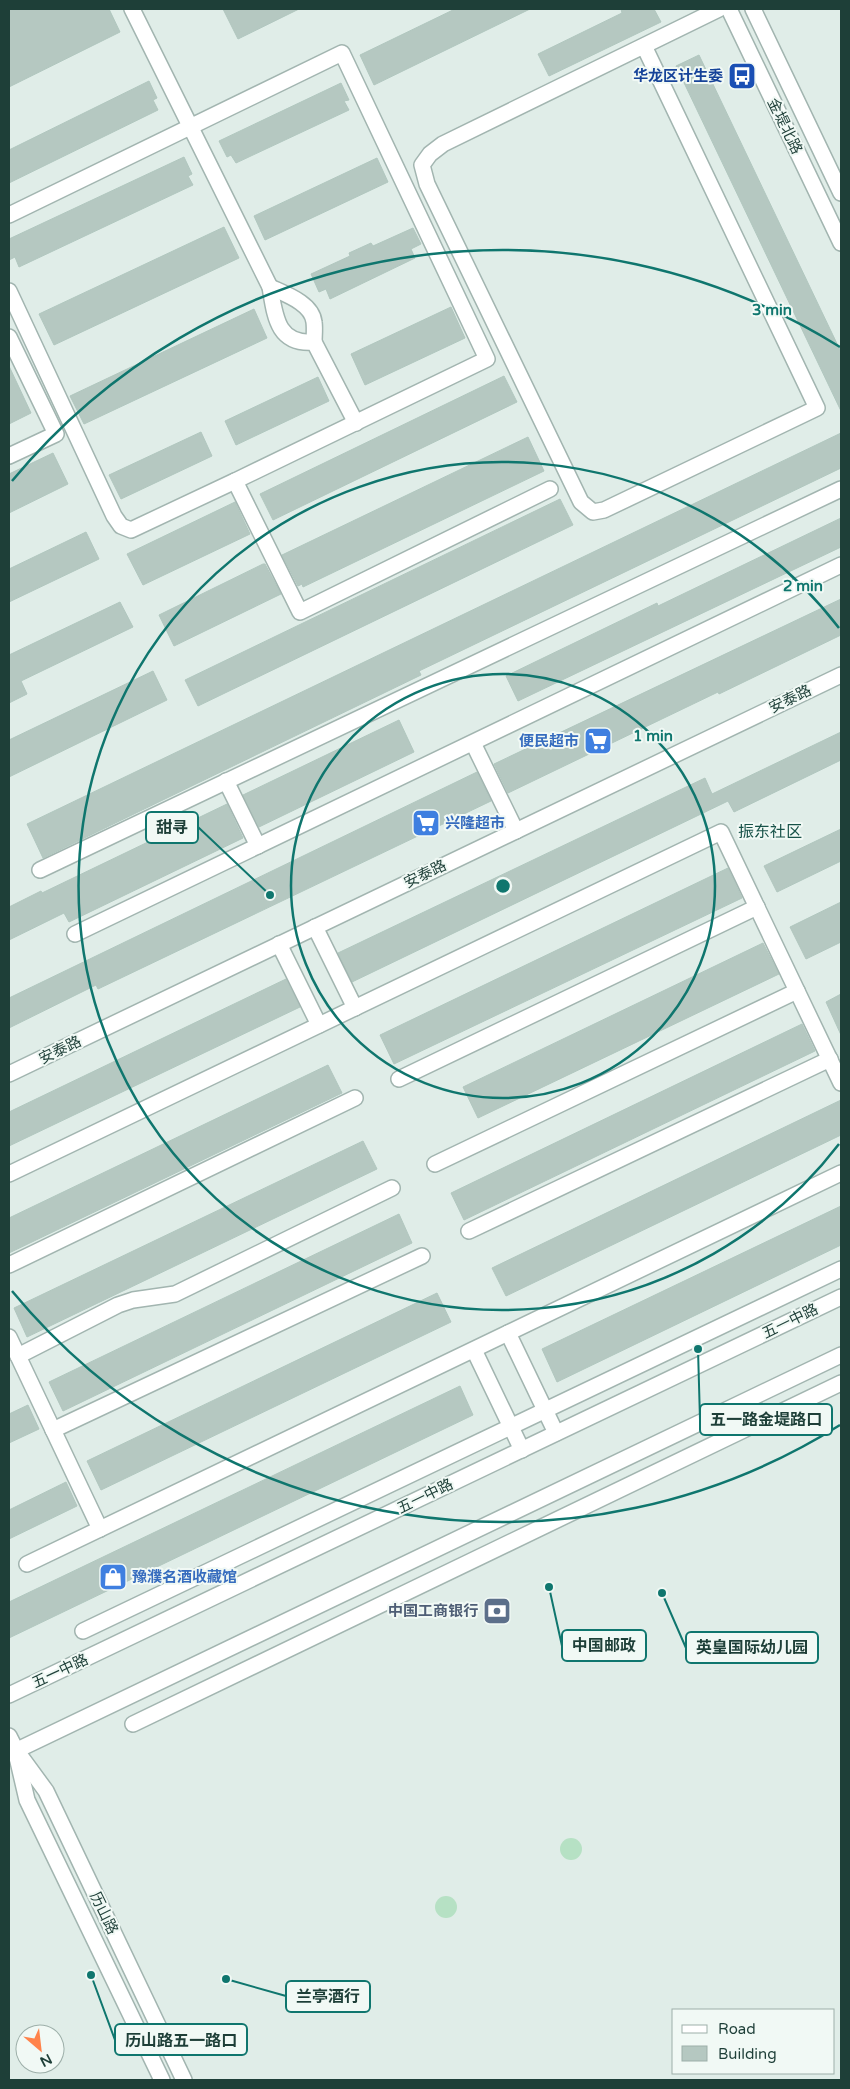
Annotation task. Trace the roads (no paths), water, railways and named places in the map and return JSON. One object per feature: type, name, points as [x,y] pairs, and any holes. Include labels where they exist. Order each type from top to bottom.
[{"type":"street","points":[[132,9],[270,287],[274,314],[282,333],[299,343],[314,342]]},
{"type":"street","points":[[644,46],[817,408],[604,510],[593,512],[581,502],[427,184],[422,165],[430,154],[443,144],[719,9]]},
{"type":"street","name":"金堤北路","points":[[729,9],[841,243]]},
{"type":"street","name":"金堤北路","points":[[753,9],[841,193]]},
{"type":"street","points":[[9,215],[342,53],[487,359],[235,482],[131,530],[121,526],[114,516],[9,292]]},
{"type":"street","points":[[270,287],[290,296],[307,308],[314,320],[314,342],[356,423]]},
{"type":"street","points":[[9,337],[56,434],[9,456]]},
{"type":"street","points":[[235,482],[300,612],[550,489]]},
{"type":"street","points":[[40,870],[841,489]]},
{"type":"street","points":[[74,934],[841,565]]},
{"type":"street","name":"安泰路","points":[[9,1074],[841,675]]},
{"type":"street","points":[[473,743],[516,831]]},
{"type":"street","points":[[226,781],[258,846]]},
{"type":"street","points":[[9,1174],[721,832],[841,1083]]},
{"type":"street","points":[[399,1079],[757,907]]},
{"type":"street","points":[[315,927],[355,1008]]},
{"type":"street","points":[[279,944],[319,1025]]},
{"type":"street","points":[[435,1164],[797,991]]},
{"type":"street","points":[[470,1232],[830,1059]]},
{"type":"street","points":[[9,1264],[355,1098]]},
{"type":"street","points":[[27,1564],[841,1173]]},
{"type":"street","points":[[18,1356],[118,1305],[133,1300],[175,1294],[392,1188]]},
{"type":"street","points":[[53,1430],[422,1256]]},
{"type":"street","points":[[83,1631],[841,1269]]},
{"type":"street","name":"五一中路","points":[[9,1695],[841,1297]]},
{"type":"street","points":[[508,1333],[556,1433]]},
{"type":"street","points":[[9,1338],[100,1529]]},
{"type":"street","points":[[474,1350],[522,1450]]},
{"type":"street","points":[[12,1752],[841,1355]]},
{"type":"street","points":[[133,1724],[841,1383]]},
{"type":"street","name":"历山路","points":[[9,1736],[27,1800],[162,2080]]},
{"type":"street","name":"历山路","points":[[12,1752],[46,1791],[184,2080]]},
{"type":"place","name":"华龙区计生委","points":[[742,76]]},
{"type":"place","name":"便民超市","points":[[598,741]]},
{"type":"place","name":"兴隆超市","points":[[426,823]]},
{"type":"place","name":"甜寻","points":[[270,895]]},
{"type":"place","name":"五一路金堤路口","points":[[698,1349]]},
{"type":"place","name":"豫濮名酒收藏馆","points":[[113,1577]]},
{"type":"place","name":"中国邮政","points":[[549,1587]]},
{"type":"place","name":"英皇国际幼儿园","points":[[662,1593]]},
{"type":"place","name":"中国工商银行","points":[[497,1611]]},
{"type":"place","name":"历山路五一路口","points":[[91,1975]]},
{"type":"place","name":"兰亭酒行","points":[[226,1979]]},
{"type":"district","name":"振东社区","points":[[770,831]]}]
